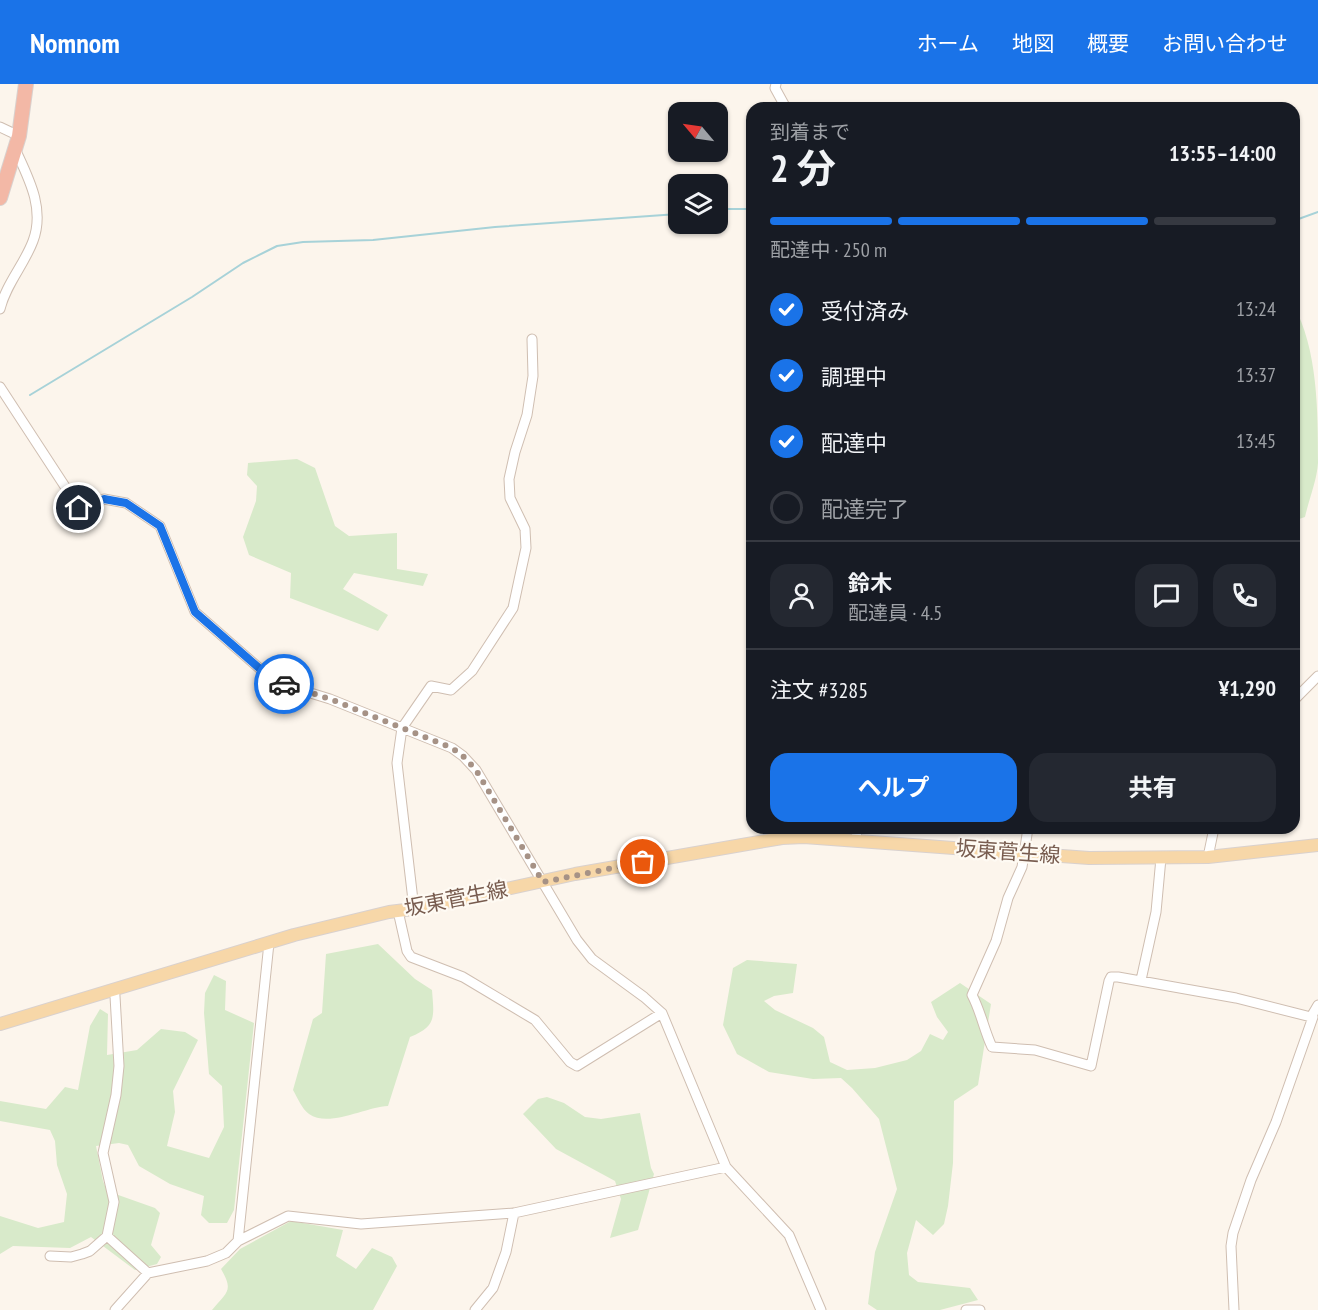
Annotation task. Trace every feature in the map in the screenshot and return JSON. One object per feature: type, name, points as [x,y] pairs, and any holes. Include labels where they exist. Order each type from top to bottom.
[{"type":"highway","points":[[0,198],[20,136],[26,84]]},
{"type":"main road","name":"坂東菅生線","points":[[0,1024],[294,935],[598,870],[782,838],[857,834],[1024,854],[1089,858],[1208,857],[1318,845]]},
{"type":"street","points":[[776,84],[775,88],[783,102]]},
{"type":"street","points":[[0,127],[20,136]]},
{"type":"street","points":[[0,309],[3,295],[33,240],[37,218],[37,204],[16,151]]},
{"type":"street","points":[[414,909],[397,763],[402,728],[431,686],[451,690],[472,671],[513,608],[526,548],[525,529],[510,498],[509,479],[527,415],[533,376],[532,339]]},
{"type":"street","points":[[0,387],[79,508],[84,510],[104,499],[126,503],[160,526],[195,612],[275,682],[330,699],[452,748],[470,763],[577,940],[592,959],[662,1013],[726,1167],[789,1235],[821,1310]]},
{"type":"street","points":[[1300,694],[1318,676]]},
{"type":"street","points":[[1027,834],[1022,867],[1008,898],[996,941],[972,995],[981,1011],[985,1032],[992,1047],[1035,1050],[1091,1066],[1111,977],[1141,980],[1236,998],[1311,1017]]},
{"type":"street","points":[[1208,857],[1213,834]]},
{"type":"street","points":[[1141,980],[1156,912],[1161,858]]},
{"type":"street","points":[[398,911],[407,951],[411,957],[463,977],[535,1020],[570,1062],[577,1066],[662,1013]]},
{"type":"street","points":[[238,1241],[269,943]]},
{"type":"street","points":[[50,1256],[71,1257],[90,1251],[107,1236],[114,1202],[103,1153],[114,1105],[119,1066],[113,989]]},
{"type":"street","points":[[1234,1310],[1231,1246],[1233,1233],[1251,1180],[1276,1122],[1313,1017],[1311,1017],[1318,1005]]},
{"type":"street","points":[[115,1310],[148,1273],[207,1261],[225,1253],[238,1241],[288,1216],[361,1224],[514,1213],[726,1167]]},
{"type":"street","points":[[475,1310],[493,1288],[506,1252],[514,1213]]},
{"type":"street","points":[[107,1236],[148,1273]]},
{"type":"street","points":[[966,1310],[980,1310]]},
{"type":"green space","points":[[1300,320],[1312,361],[1318,423],[1318,463],[1305,517],[1300,519]]},
{"type":"green space","points":[[297,459],[315,468],[335,526],[349,536],[397,533],[397,569],[428,574],[423,586],[354,573],[343,589],[388,615],[378,631],[290,598],[291,573],[249,555],[243,537],[256,501],[257,486],[247,475],[248,463]]},
{"type":"green space","points":[[378,944],[415,979],[432,990],[432,1020],[425,1029],[410,1037],[388,1106],[337,1118],[317,1118],[304,1109],[293,1090],[313,1019],[322,1013],[326,954]]},
{"type":"green space","points":[[747,960],[797,964],[793,993],[774,996],[764,1001],[775,1010],[813,1028],[824,1037],[830,1062],[847,1070],[875,1068],[907,1060],[921,1051],[930,1034],[943,1040],[948,1032],[937,1017],[931,1002],[960,983],[991,1004],[978,1085],[954,1101],[953,1163],[944,1224],[933,1235],[916,1220],[907,1253],[909,1275],[918,1282],[970,1288],[978,1300],[940,1310],[877,1310],[868,1304],[875,1252],[897,1189],[879,1119],[841,1078],[813,1079],[769,1072],[737,1054],[723,1025],[733,968]]},
{"type":"green space","points":[[214,975],[226,981],[225,1010],[254,1023],[234,1210],[227,1223],[209,1223],[201,1215],[204,1196],[170,1184],[139,1166],[128,1145],[119,1143],[96,1146],[107,1191],[155,1208],[160,1213],[151,1245],[161,1257],[157,1264],[135,1270],[91,1237],[70,1248],[13,1246],[0,1254],[0,1216],[38,1228],[64,1222],[67,1194],[57,1165],[55,1141],[50,1130],[0,1121],[0,1101],[46,1109],[65,1087],[78,1090],[90,1026],[100,1009],[108,1014],[107,1055],[137,1050],[161,1029],[185,1032],[198,1040],[173,1091],[175,1112],[167,1146],[209,1158],[224,1127],[222,1086],[209,1074],[204,1013],[205,993]]},
{"type":"green space","points":[[547,1097],[564,1103],[585,1117],[601,1119],[640,1113],[654,1174],[638,1230],[610,1238],[621,1199],[615,1181],[556,1149],[523,1114],[538,1099]]},
{"type":"green space","points":[[291,1221],[343,1230],[336,1256],[356,1269],[372,1248],[392,1257],[397,1266],[373,1310],[212,1310],[225,1295],[228,1287],[221,1269],[240,1249]]},
{"type":"waterway","points":[[728,209],[746,209]]},
{"type":"waterway","points":[[1300,218],[1318,212]]},
{"type":"waterway","points":[[30,395],[192,297],[243,263],[277,246],[303,242],[373,240],[495,227],[668,215]]},
{"type":"way so far","points":[[284,684],[330,699],[452,748],[463,756],[476,770],[543,882],[643,862]]},
{"type":"route","points":[[79,508],[84,510],[104,499],[126,503],[160,526],[195,612],[275,682],[284,684]]}]
